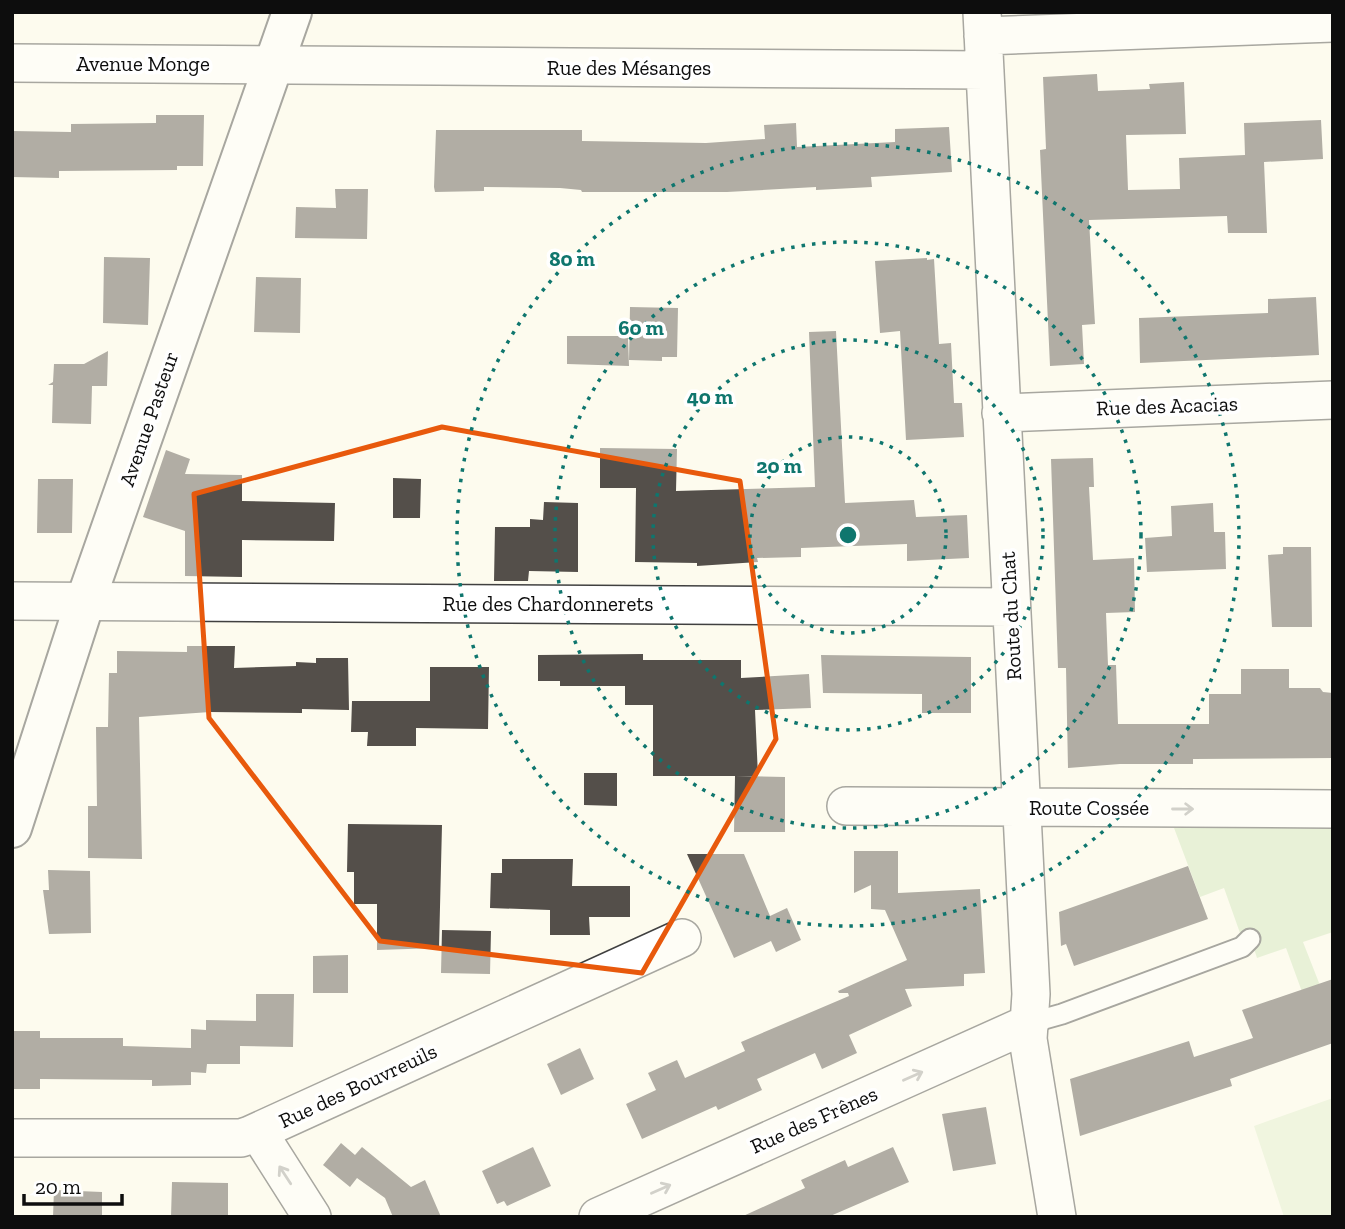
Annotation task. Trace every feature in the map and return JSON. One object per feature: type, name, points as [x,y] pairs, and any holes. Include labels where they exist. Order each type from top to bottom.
[{"type":"street","name":"Avenue Pasteur","points":[[12,828],[85,602],[292,12]]},
{"type":"street","name":"Rue des Mésanges","points":[[273,65],[983,40],[1333,23]]},
{"type":"street","name":"Route du Chat","points":[[983,40],[1031,994],[1028,1039],[1057,1217]]},
{"type":"street","name":"Avenue Monge","points":[[12,63],[273,65]]},
{"type":"street","name":"Rue des Acacias","points":[[1001,413],[1333,400]]},
{"type":"street","name":"Rue des Chardonnerets","points":[[12,601],[1010,607]]},
{"type":"street","name":"Route Cossée","points":[[846,806],[1333,809]]},
{"type":"street","name":"Rue des Bouvreuils","points":[[12,1138],[241,1138],[682,938]]},
{"type":"street","name":"Rue des Frênes","points":[[598,1217],[1030,1023]]},
{"type":"street","points":[[258,1132],[312,1217]]},
{"type":"lane","points":[[1030,1023],[1062,1014],[1242,947],[1250,939]]},
{"type":"highlighted area","points":[[442,427],[740,481],[776,739],[642,973],[380,941],[209,718],[194,494]]},
{"type":"green space","points":[[1174,828],[1333,828],[1333,932],[1303,942],[1323,993],[1305,1000],[1286,948],[1257,958],[1248,930],[1240,933],[1224,888],[1200,897]]},
{"type":"green space","points":[[1333,1098],[1333,1217],[1284,1217],[1254,1126]]},
{"type":"building","points":[[1097,74],[1098,91],[1150,89],[1149,84],[1184,82],[1186,134],[1126,135],[1128,190],[1180,189],[1179,158],[1245,155],[1244,123],[1321,120],[1323,159],[1264,162],[1267,233],[1228,233],[1227,216],[1089,220],[1095,324],[1082,325],[1084,364],[1050,366],[1040,150],[1046,149],[1043,77]]},
{"type":"building","points":[[156,115],[204,115],[203,166],[177,166],[177,170],[59,171],[59,178],[12,177],[12,131],[71,132],[71,124],[156,123]]},
{"type":"building","points":[[796,123],[797,147],[895,142],[895,129],[949,127],[952,172],[871,177],[872,187],[816,190],[816,187],[727,192],[582,192],[560,188],[484,187],[484,191],[435,192],[434,187],[436,130],[582,130],[582,141],[706,143],[765,139],[764,125]]},
{"type":"building","points":[[335,189],[368,189],[367,239],[295,238],[296,207],[336,208]]},
{"type":"building","points":[[104,257],[150,258],[148,325],[103,323]]},
{"type":"building","points":[[934,259],[939,344],[951,343],[954,403],[962,403],[964,437],[906,440],[900,331],[880,333],[875,261]]},
{"type":"building","points":[[256,277],[301,278],[300,333],[254,332]]},
{"type":"building","points":[[1316,297],[1319,355],[1140,363],[1139,318],[1268,313],[1268,299]]},
{"type":"building","points":[[630,307],[678,308],[677,357],[662,357],[662,361],[629,360]]},
{"type":"building","points":[[836,331],[845,503],[914,500],[916,517],[967,515],[969,558],[907,561],[907,544],[801,548],[801,557],[757,558],[758,562],[697,566],[697,563],[635,562],[636,488],[600,488],[600,448],[677,449],[676,491],[815,487],[809,332]]},
{"type":"building","points":[[567,336],[628,336],[629,366],[567,364]]},
{"type":"building","points":[[108,351],[107,386],[92,386],[91,424],[52,423],[53,385],[48,385],[53,382],[54,364],[84,364]]},
{"type":"building","points":[[166,450],[190,459],[185,474],[242,475],[242,501],[335,503],[334,541],[242,540],[242,577],[185,576],[185,531],[143,517]]},
{"type":"building","points":[[1093,458],[1094,487],[1089,487],[1093,560],[1134,558],[1135,612],[1106,613],[1108,665],[1116,665],[1118,724],[1209,724],[1209,694],[1241,694],[1241,669],[1289,669],[1289,688],[1320,688],[1323,692],[1333,693],[1333,758],[1193,759],[1193,764],[1120,764],[1068,768],[1066,668],[1058,668],[1051,459]]},
{"type":"building","points":[[393,478],[421,479],[420,518],[393,518]]},
{"type":"building","points":[[38,479],[73,479],[72,533],[37,533]]},
{"type":"building","points":[[544,502],[578,503],[578,572],[529,571],[528,581],[494,581],[495,527],[530,527],[530,519],[543,520]]},
{"type":"building","points":[[1213,503],[1214,532],[1225,532],[1226,569],[1147,572],[1145,538],[1172,536],[1171,506]]},
{"type":"building","points":[[1283,547],[1311,547],[1312,627],[1272,627],[1268,555],[1283,554]]},
{"type":"building","points":[[187,646],[235,646],[234,668],[296,666],[296,662],[316,663],[316,658],[348,658],[349,710],[302,709],[302,713],[210,712],[139,717],[142,859],[88,858],[88,806],[97,806],[96,727],[108,727],[109,673],[117,673],[117,651],[187,652]]},
{"type":"building","points":[[643,654],[643,660],[741,660],[741,678],[809,674],[811,708],[755,710],[758,776],[653,776],[653,705],[625,705],[625,686],[560,686],[560,681],[538,681],[538,655]]},
{"type":"building","points":[[821,655],[971,657],[971,713],[922,713],[922,694],[823,693]]},
{"type":"building","points":[[430,667],[489,667],[488,729],[416,728],[416,746],[367,746],[368,732],[351,732],[352,701],[430,701]]},
{"type":"building","points":[[584,773],[617,773],[617,806],[584,805]]},
{"type":"building","points":[[735,776],[785,777],[785,832],[734,832]]},
{"type":"building","points":[[348,824],[442,825],[439,948],[377,950],[377,904],[354,904],[354,872],[347,872]]},
{"type":"building","points":[[854,851],[898,851],[898,893],[980,889],[985,973],[964,974],[964,986],[905,989],[912,1006],[849,1035],[857,1053],[822,1069],[815,1053],[757,1079],[762,1090],[718,1110],[716,1106],[642,1139],[626,1104],[656,1090],[648,1073],[677,1060],[685,1078],[745,1051],[741,1042],[849,996],[848,993],[838,991],[907,960],[885,910],[871,909],[871,885],[854,893]]},
{"type":"building","points":[[687,854],[744,854],[770,916],[787,908],[801,940],[776,952],[771,941],[734,958]]},
{"type":"building","points":[[502,859],[573,859],[572,886],[630,886],[630,917],[589,917],[590,935],[550,935],[550,910],[490,908],[491,873],[502,873]]},
{"type":"building","points":[[1188,866],[1208,919],[1074,966],[1066,944],[1061,946],[1059,912]]},
{"type":"building","points":[[48,870],[90,871],[91,933],[49,934],[43,890],[49,890]]},
{"type":"building","points":[[442,930],[491,931],[490,974],[441,973]]},
{"type":"building","points":[[348,955],[348,993],[313,993],[313,956]]},
{"type":"building","points":[[1333,979],[1333,1043],[1230,1079],[1232,1086],[1080,1136],[1070,1079],[1189,1041],[1194,1057],[1253,1038],[1242,1010]]},
{"type":"building","points":[[256,994],[294,994],[293,1047],[240,1046],[240,1064],[207,1064],[206,1073],[191,1072],[191,1085],[152,1086],[152,1080],[40,1079],[40,1089],[12,1089],[12,1031],[40,1031],[40,1038],[123,1038],[123,1046],[191,1048],[191,1029],[206,1030],[206,1020],[256,1021]]},
{"type":"building","points":[[580,1048],[594,1079],[561,1095],[547,1064]]},
{"type":"building","points":[[986,1107],[996,1164],[953,1171],[942,1114]]},
{"type":"building","points":[[341,1143],[355,1155],[362,1147],[411,1187],[425,1180],[441,1217],[393,1217],[385,1198],[357,1178],[350,1187],[323,1165]]},
{"type":"building","points":[[533,1147],[551,1186],[507,1206],[504,1201],[497,1204],[482,1171]]},
{"type":"building","points":[[893,1147],[909,1182],[828,1217],[741,1217],[805,1188],[801,1180],[845,1160],[848,1167]]},
{"type":"building","points":[[172,1182],[228,1183],[228,1217],[171,1217]]},
{"type":"building","points":[[54,1190],[102,1192],[102,1217],[53,1217]]}]
